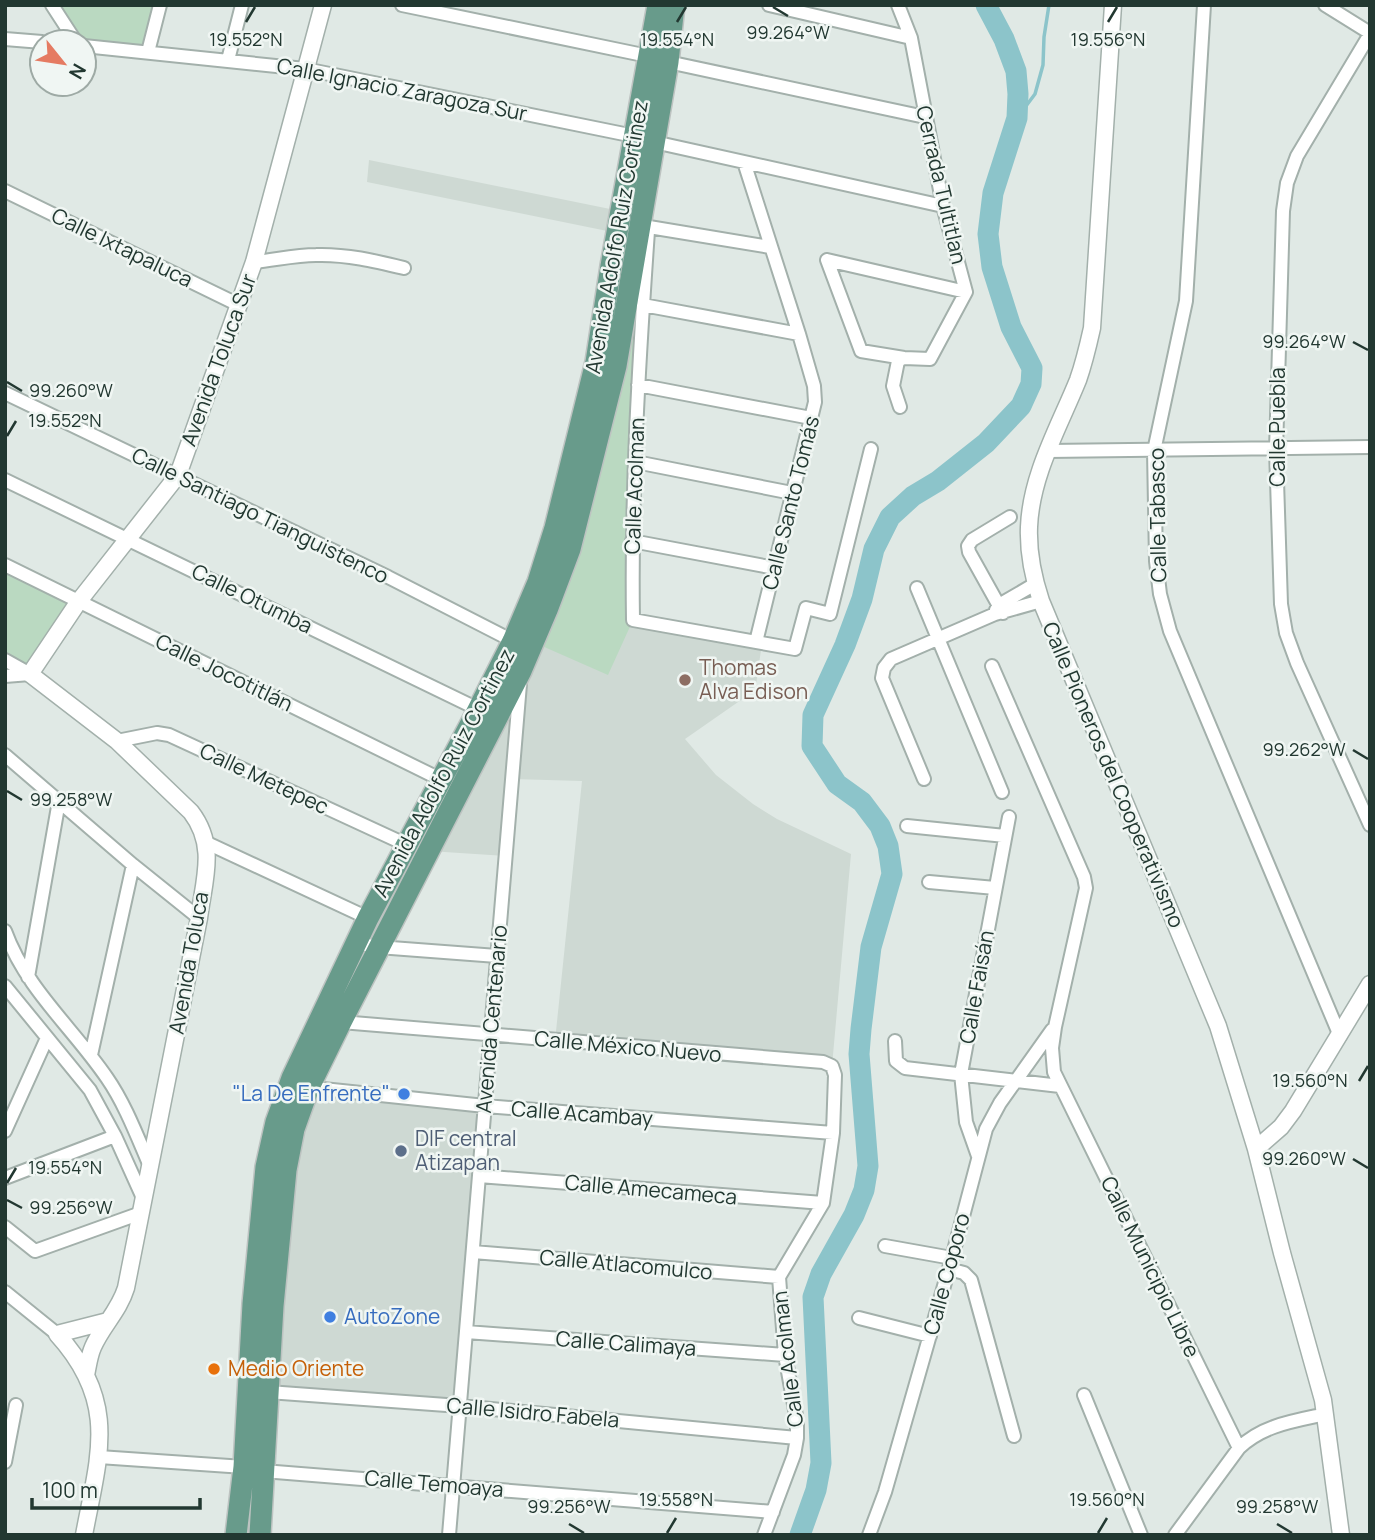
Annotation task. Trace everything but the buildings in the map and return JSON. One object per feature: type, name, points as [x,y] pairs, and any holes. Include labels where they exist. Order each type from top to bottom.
[{"type":"main road","name":"Avenida Adolfo Ruiz Cortinez","points":[[658,59],[659,5]]},
{"type":"main road","name":"Avenida Adolfo Ruiz Cortinez","points":[[299,1087],[368,918],[442,780],[521,671],[548,610],[658,59],[674,5]]},
{"type":"main road","name":"Avenida Adolfo Ruiz Cortinez","points":[[236,1535],[253,1469],[268,1392],[273,1205],[266,1167],[273,1133],[341,1022],[378,947],[489,713],[513,641],[538,582],[560,546],[616,366],[644,226],[644,139]]},
{"type":"main road","name":"Avenida Adolfo Ruiz Cortinez","points":[[260,1535],[253,1469],[253,1304],[273,1205]]},
{"type":"street","points":[[52,5],[67,28]]},
{"type":"street","points":[[148,51],[160,5]]},
{"type":"street","points":[[228,60],[242,5]]},
{"type":"street","name":"Avenida Toluca Sur","points":[[30,674],[79,601],[178,475],[254,262],[323,5]]},
{"type":"street","points":[[402,5],[925,117]]},
{"type":"street","points":[[769,5],[911,38]]},
{"type":"street","name":"Cerrada Tultitlan","points":[[898,5],[911,38],[943,206],[966,292],[930,359],[904,358]]},
{"type":"street","name":"Calle Pioneros del Cooperativismo","points":[[1113,5],[1092,328],[1078,378],[1036,485],[1030,513],[1029,542],[1035,584],[1218,1026],[1256,1149],[1326,1414],[1341,1535]]},
{"type":"street","name":"Calle Tabasco","points":[[1204,5],[1186,301],[1154,451],[1156,561],[1160,594],[1170,631],[1340,1036]]},
{"type":"street","points":[[1325,5],[1370,33]]},
{"type":"street","name":"Calle Puebla","points":[[1370,33],[1297,156],[1287,183],[1283,211],[1276,450],[1281,604],[1286,633],[1370,825]]},
{"type":"street","points":[[5,38],[28,40]]},
{"type":"street","name":"Calle Ignacio Zaragoza Sur","points":[[98,47],[305,69],[644,139],[943,206]]},
{"type":"street","name":"Calle Santo Tomás","points":[[744,162],[799,334],[814,386],[815,402],[756,642]]},
{"type":"street","name":"Calle Ixtapaluca","points":[[5,191],[239,305]]},
{"type":"street","points":[[644,226],[770,247]]},
{"type":"street","name":"Calle Acolman","points":[[644,226],[632,541],[633,620],[756,642]]},
{"type":"street","points":[[254,262],[315,255],[368,259],[404,268]]},
{"type":"street","points":[[904,358],[861,351],[827,260],[966,292]]},
{"type":"street","points":[[643,305],[799,334]]},
{"type":"street","points":[[885,355],[900,407]]},
{"type":"street","points":[[893,386],[898,361],[904,358]]},
{"type":"street","points":[[638,385],[811,418]]},
{"type":"street","name":"Calle Santiago Tianguistenco","points":[[5,393],[388,576],[513,641]]},
{"type":"street","points":[[1048,451],[1370,447]]},
{"type":"street","points":[[756,642],[795,649],[806,608],[830,614],[871,449]]},
{"type":"street","points":[[636,462],[792,493]]},
{"type":"street","name":"Calle Otumba","points":[[5,480],[489,713]]},
{"type":"street","points":[[999,611],[968,545],[1010,517]]},
{"type":"street","points":[[632,541],[775,568]]},
{"type":"street","name":"Calle Jocotitlán","points":[[5,565],[442,780]]},
{"type":"street","points":[[999,611],[1035,584]]},
{"type":"street","points":[[917,588],[1002,792]]},
{"type":"street","points":[[924,779],[883,678],[884,668],[891,659],[999,611],[1041,601]]},
{"type":"street","points":[[5,660],[30,674],[117,741],[191,812],[200,823],[207,843],[368,918]]},
{"type":"street","name":"Calle Coporo","points":[[992,666],[1086,888],[1055,1027],[1052,1061],[1060,1086]]},
{"type":"street","name":"Avenida Centenario","points":[[449,1535],[521,671]]},
{"type":"street","points":[[5,676],[30,674]]},
{"type":"street","name":"Calle Metepec","points":[[117,741],[157,733],[169,735],[407,845]]},
{"type":"street","points":[[5,755],[199,918]]},
{"type":"street","points":[[28,977],[59,801]]},
{"type":"street","name":"Calle Faisán","points":[[978,1156],[966,1122],[961,1074],[1009,817]]},
{"type":"street","points":[[907,827],[1005,836]]},
{"type":"street","name":"Avenida Toluca","points":[[86,1375],[92,1348],[122,1302],[126,1288],[199,918],[207,843]]},
{"type":"street","points":[[91,1055],[133,865]]},
{"type":"street","points":[[929,883],[995,888]]},
{"type":"street","points":[[5,931],[12,949],[38,992],[91,1055],[122,1103],[150,1166]]},
{"type":"street","points":[[356,943],[497,956]]},
{"type":"street","points":[[1256,1149],[1281,1127],[1293,1111],[1370,984]]},
{"type":"street","points":[[5,986],[90,1090],[115,1136],[142,1205],[35,1251],[5,1227]]},
{"type":"street","name":"Calle México Nuevo","points":[[341,1022],[823,1062],[832,1066]]},
{"type":"street","name":"Calle Coporo","points":[[869,1535],[885,1492],[951,1264],[978,1156],[992,1115],[1055,1027]]},
{"type":"street","points":[[5,1131],[47,1038]]},
{"type":"street","points":[[895,1041],[895,1056],[900,1066],[1060,1086]]},
{"type":"street","name":"Calle Acolman","points":[[764,1535],[794,1455],[797,1438],[797,1422],[785,1355],[779,1277],[823,1203],[833,1133],[835,1074],[832,1066]]},
{"type":"street","name":"Calle Municipio Libre","points":[[1060,1086],[1239,1448]]},
{"type":"street","name":"Calle Acambay","points":[[299,1087],[485,1106],[833,1133]]},
{"type":"street","points":[[5,1178],[115,1136]]},
{"type":"street","name":"Calle Amecameca","points":[[479,1176],[823,1203]]},
{"type":"street","points":[[885,1246],[951,1264],[971,1279],[1014,1436]]},
{"type":"street","name":"Calle Atlacomulco","points":[[473,1252],[779,1277]]},
{"type":"street","points":[[5,1292],[57,1334],[73,1352],[86,1375],[97,1407],[101,1431],[99,1457],[83,1535]]},
{"type":"street","points":[[859,1318],[930,1336]]},
{"type":"street","points":[[57,1334],[108,1321]]},
{"type":"street","name":"Calle Calimaya","points":[[466,1332],[785,1355]]},
{"type":"street","name":"Calle Isidro Fabela","points":[[268,1392],[460,1406],[797,1438]]},
{"type":"street","points":[[1084,1395],[1141,1535]]},
{"type":"street","points":[[5,1462],[16,1405]]},
{"type":"street","points":[[1175,1535],[1239,1448],[1251,1437],[1264,1430],[1326,1414]]},
{"type":"street","name":"Calle Temoaya","points":[[99,1457],[773,1512]]},
{"type":"shaded area","points":[[369,160],[620,211],[617,233],[367,182]]},
{"type":"shaded area","points":[[633,620],[762,643],[756,685],[741,700],[685,739],[716,775],[753,804],[777,819],[851,854],[832,1066],[555,1041],[582,781],[512,779],[506,856],[429,851],[533,642]]},
{"type":"shaded area","points":[[309,1087],[485,1106],[460,1406],[268,1392],[275,1288]]},
{"type":"green space","points":[[52,5],[157,5],[148,52],[98,45],[98,28],[67,28]]},
{"type":"green space","points":[[639,226],[633,620],[608,675],[533,642]]},
{"type":"green space","points":[[5,565],[79,601],[30,674],[5,660]]},
{"type":"waterway","points":[[800,1535],[816,1490],[821,1463],[813,1297],[821,1274],[854,1215],[864,1190],[868,1166],[859,1054],[861,1029],[871,947],[892,874],[888,846],[880,826],[862,802],[837,784],[812,746],[813,715],[845,645],[862,599],[874,549],[890,517],[913,496],[938,481],[986,443],[1021,406],[1031,384],[1032,368],[1011,327],[992,267],[988,234],[993,193],[1017,118],[1018,94],[1016,71],[1004,39],[986,5]]},
{"type":"waterway","points":[[1017,118],[1035,94],[1043,65],[1049,5]]},
{"type":"place","name":"Thomas Alva Edison","points":[[685,680]]},
{"type":"place","name":"\"La De Enfrente\"","points":[[404,1094]]},
{"type":"place","name":"DIF central Atizapan","points":[[401,1151]]},
{"type":"place","name":"AutoZone","points":[[330,1317]]},
{"type":"place","name":"Medio Oriente","points":[[214,1369]]}]
